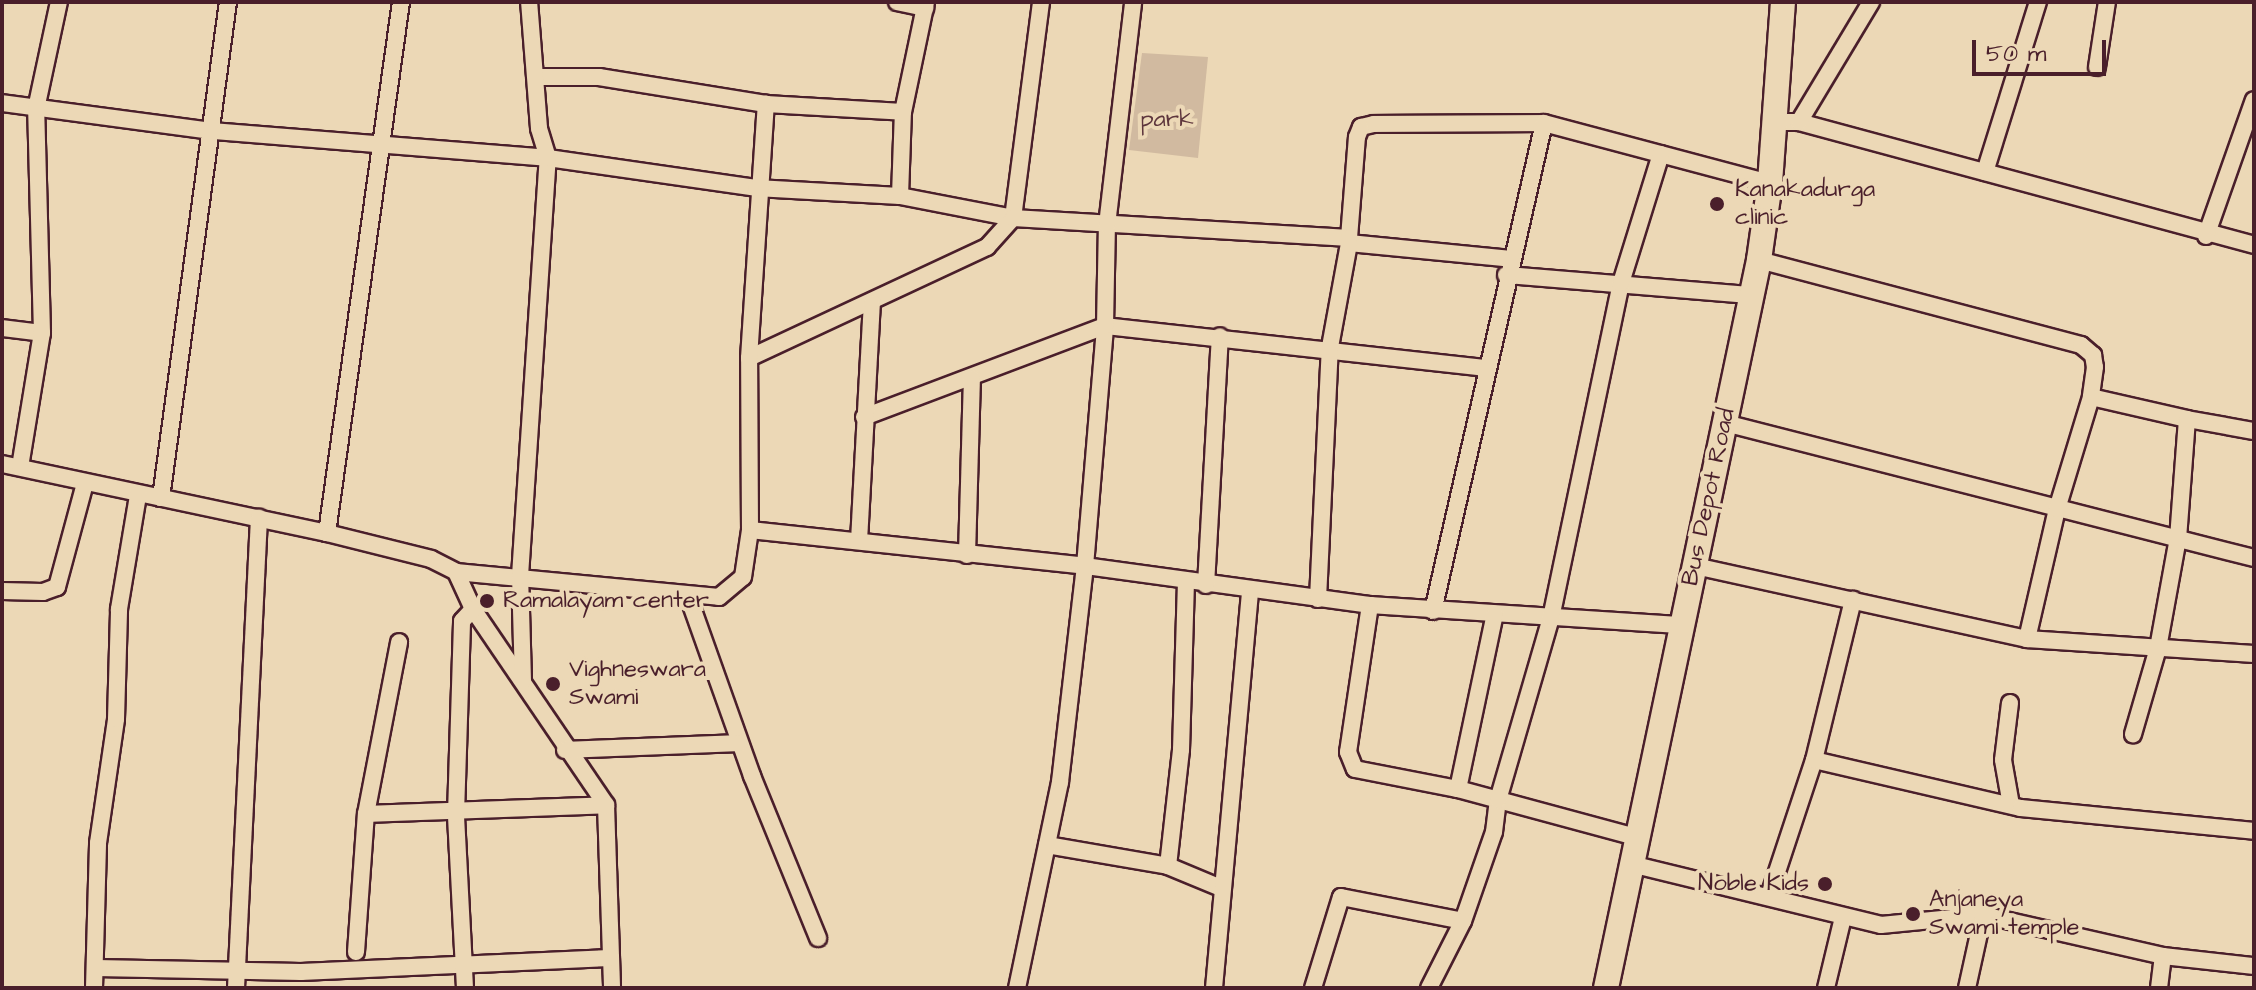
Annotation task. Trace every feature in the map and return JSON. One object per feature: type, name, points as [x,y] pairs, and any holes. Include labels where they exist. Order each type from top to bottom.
[{"type":"street","points":[[20,467],[42,333],[36,109],[59,2]]},
{"type":"street","points":[[161,498],[213,131],[228,2]]},
{"type":"street","points":[[327,533],[401,2]]},
{"type":"street","points":[[523,683],[520,576],[548,158],[539,128],[529,2]]},
{"type":"street","points":[[897,2],[925,5],[903,112],[900,196]]},
{"type":"street","points":[[749,358],[987,247],[1013,218],[1041,2]]},
{"type":"street","points":[[1017,988],[1060,782],[1085,566],[1105,326],[1107,225],[1133,2]]},
{"type":"street","name":"Bus Depot Road","points":[[1606,988],[1759,260],[1770,183],[1783,2]]},
{"type":"street","points":[[1799,122],[1871,2]]},
{"type":"street","points":[[1985,172],[2038,2]]},
{"type":"street","points":[[2097,67],[2107,2]]},
{"type":"street","points":[[537,77],[599,77],[766,104],[903,112]]},
{"type":"street","points":[[2206,236],[2254,100]]},
{"type":"street","points":[[2,103],[213,131],[548,158],[756,188],[900,196],[1013,218],[1349,240],[1621,283],[1750,295]]},
{"type":"street","points":[[2,464],[327,533],[431,559],[456,572],[719,597],[743,577],[750,530],[749,358],[756,188],[766,104]]},
{"type":"street","points":[[1773,122],[1799,122],[2206,236],[2254,245]]},
{"type":"street","points":[[1318,599],[1330,347],[1349,240],[1361,127],[1544,123],[1770,183]]},
{"type":"street","points":[[1433,611],[1544,123]]},
{"type":"street","points":[[1429,988],[1463,921],[1494,832],[1498,800],[1551,618],[1621,283],[1661,154]]},
{"type":"street","points":[[1759,260],[2081,345],[2093,355],[2095,367],[2091,397],[2057,509],[2027,639]]},
{"type":"street","points":[[859,541],[872,303]]},
{"type":"street","points":[[864,417],[1105,326],[1330,347],[1486,368]]},
{"type":"street","points":[[2,328],[42,333]]},
{"type":"street","points":[[1206,585],[1220,336]]},
{"type":"street","points":[[967,555],[972,378]]},
{"type":"street","points":[[2091,397],[2254,431]]},
{"type":"street","points":[[2133,734],[2158,648],[2178,538],[2187,419]]},
{"type":"street","points":[[1725,423],[2254,558]]},
{"type":"street","points":[[2,591],[43,592],[57,587],[85,483]]},
{"type":"street","points":[[94,988],[98,843],[116,719],[119,609],[138,495]]},
{"type":"street","points":[[236,988],[259,518]]},
{"type":"street","points":[[750,530],[1085,566],[1250,592],[1370,605],[1682,625]]},
{"type":"street","points":[[1695,566],[2027,639],[2254,654]]},
{"type":"street","points":[[456,572],[473,609],[565,750],[606,805],[612,988]]},
{"type":"street","points":[[1168,866],[1181,750],[1186,582]]},
{"type":"street","points":[[1214,988],[1250,592]]},
{"type":"street","points":[[688,596],[739,743],[818,938]]},
{"type":"street","points":[[1769,896],[1814,760],[1853,600]]},
{"type":"street","points":[[1370,605],[1348,752],[1355,769],[1458,789],[1636,837]]},
{"type":"street","points":[[465,988],[456,814],[462,621],[473,609]]},
{"type":"street","points":[[1458,789],[1495,614]]},
{"type":"street","points":[[356,952],[366,814],[399,642]]},
{"type":"street","points":[[2010,703],[2003,760],[2011,805]]},
{"type":"street","points":[[565,750],[739,743]]},
{"type":"street","points":[[1814,760],[2011,805],[2254,831]]},
{"type":"street","points":[[366,814],[456,814],[606,805]]},
{"type":"street","points":[[1047,845],[1168,866],[1221,888]]},
{"type":"street","points":[[1631,864],[1881,925],[1983,915],[2163,956],[2254,966]]},
{"type":"street","points":[[1313,988],[1341,897],[1463,921]]},
{"type":"street","points":[[1967,988],[1983,915]]},
{"type":"street","points":[[1826,988],[1843,917]]},
{"type":"street","points":[[2159,988],[2163,956]]},
{"type":"street","points":[[96,968],[301,972],[463,961],[611,958]]},
{"type":"green space","name":"park","points":[[1142,53],[1208,57],[1198,158],[1129,150]]},
{"type":"place","name":"Kanakadurga clinic","points":[[1717,204]]},
{"type":"place","name":"Ramalayam center","points":[[487,601]]},
{"type":"place","name":"Vighneswara Swami","points":[[553,684]]},
{"type":"place","name":"Noble Kids","points":[[1825,884]]},
{"type":"place","name":"Anjaneya Swami temple","points":[[1913,914]]}]
